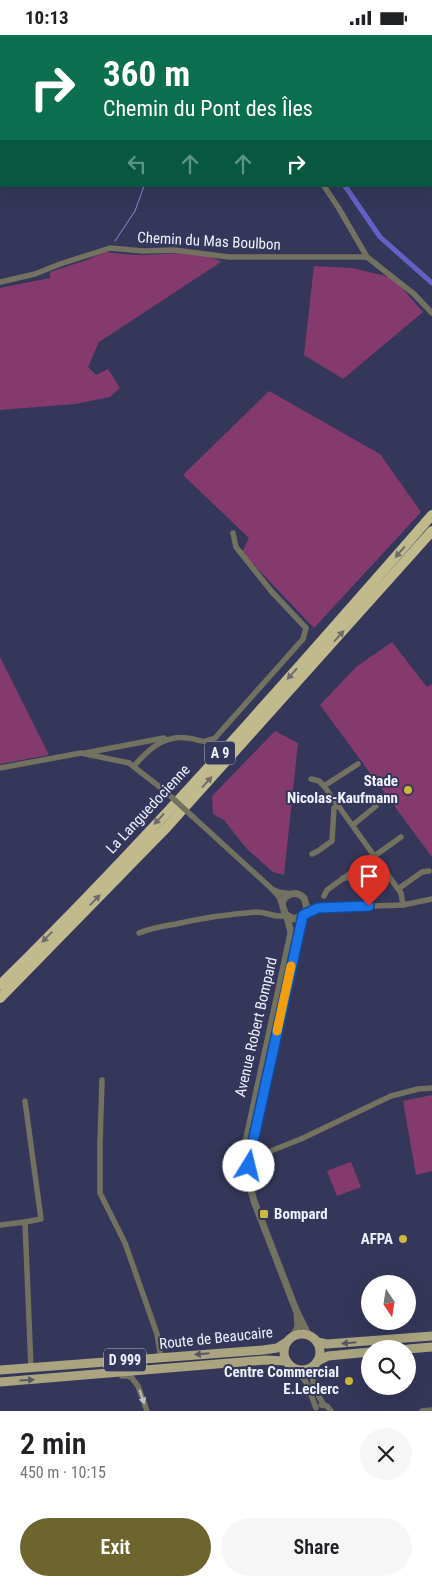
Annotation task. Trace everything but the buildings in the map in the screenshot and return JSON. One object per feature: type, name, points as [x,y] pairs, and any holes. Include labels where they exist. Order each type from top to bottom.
[{"type":"highway","name":"La Languedocienne","points":[[0,985],[182,795],[432,515]]},
{"type":"highway","name":"La Languedocienne","points":[[0,998],[167,827],[432,531]]},
{"type":"main road","points":[[361,1353],[328,1356],[306,1370],[297,1370],[291,1368],[285,1361],[283,1352],[286,1343],[293,1336],[301,1334],[327,1345],[432,1336]]},
{"type":"main road","points":[[313,1339],[320,1351],[316,1364]]},
{"type":"main road","name":"Route de Beaucaire","points":[[0,1370],[271,1349],[286,1343]]},
{"type":"main road","points":[[416,1348],[432,1347]]},
{"type":"main road","name":"Route de Beaucaire","points":[[0,1382],[278,1360],[285,1361]]},
{"type":"street","points":[[325,187],[367,257],[414,294],[432,313]]},
{"type":"street","name":"Chemin du Mas Boulbon","points":[[0,282],[35,274],[110,248],[143,251],[174,250],[229,257],[367,257]]},
{"type":"street","points":[[0,768],[169,738],[188,738],[203,742],[215,738],[302,639],[306,628],[272,592],[236,547],[233,533]]},
{"type":"street","points":[[134,766],[145,753],[169,738]]},
{"type":"street","points":[[81,753],[129,763],[134,766],[165,791],[276,892],[285,914],[294,919],[318,908]]},
{"type":"street","points":[[324,786],[358,764]]},
{"type":"street","points":[[311,779],[319,781],[324,786],[353,825],[398,889],[403,905]]},
{"type":"street","points":[[312,854],[332,841],[334,808],[338,805]]},
{"type":"street","points":[[353,825],[376,806]]},
{"type":"street","points":[[324,896],[327,890],[401,837]]},
{"type":"street","points":[[398,889],[422,872],[429,871]]},
{"type":"street","points":[[343,878],[389,877]]},
{"type":"street","points":[[272,889],[300,895],[312,907],[318,908],[403,905],[432,899]]},
{"type":"street","points":[[282,905],[286,897],[292,894]]},
{"type":"street","points":[[304,915],[307,908],[306,901]]},
{"type":"street","points":[[138,933],[148,929],[202,918],[257,912],[270,913],[279,917],[285,914]]},
{"type":"street","name":"Avenue Robert Bompard","points":[[248,1146],[249,1121],[290,933],[285,914]]},
{"type":"street","name":"Avenue Robert Bompard","points":[[304,915],[248,1146],[239,1152],[243,1161],[249,1163],[249,1183],[254,1201],[296,1310],[313,1339]]},
{"type":"street","points":[[102,1080],[100,1193],[125,1243],[158,1334],[161,1358]]},
{"type":"street","points":[[256,1155],[264,1154],[301,1139],[391,1096],[418,1089],[432,1088]]},
{"type":"street","points":[[0,1225],[41,1219],[25,1101]]},
{"type":"street","points":[[248,1146],[255,1150],[256,1155],[254,1160],[249,1163]]},
{"type":"street","points":[[25,1222],[31,1368]]},
{"type":"street","name":"Avenue Robert Bompard","points":[[293,1336],[298,1327],[296,1310]]},
{"type":"street","points":[[316,1364],[312,1383],[314,1389],[328,1408]]},
{"type":"street","points":[[297,1370],[306,1382],[313,1397],[315,1409],[328,1408],[337,1411]]},
{"type":"street","points":[[53,1378],[128,1376],[138,1386],[147,1411]]},
{"type":"street","points":[[422,1411],[432,1410]]},
{"type":"shaded area","points":[[105,252],[140,255],[193,254],[203,255],[221,262],[99,342],[88,367],[96,375],[108,369],[120,388],[110,397],[75,404],[0,410],[0,288],[50,278],[50,272]]},
{"type":"shaded area","points":[[314,266],[353,268],[393,278],[423,312],[343,379],[304,355]]},
{"type":"shaded area","points":[[269,391],[380,454],[421,512],[314,628],[242,552],[249,538],[183,475]]},
{"type":"shaded area","name":"Stade Nicolas-Kaufmann","points":[[392,642],[427,687],[432,684],[432,857],[320,705],[356,667]]},
{"type":"shaded area","points":[[0,657],[49,755],[0,764]]},
{"type":"shaded area","points":[[275,731],[298,743],[284,875],[273,872],[246,848],[224,820],[213,814],[212,796]]},
{"type":"shaded area","points":[[432,1095],[432,1171],[416,1175],[403,1101]]},
{"type":"shaded area","points":[[351,1162],[361,1187],[337,1196],[327,1171]]},
{"type":"waterway","points":[[115,241],[135,211],[144,187]]},
{"type":"waterway","points":[[346,187],[380,237],[432,283]]},
{"type":"slow traffic","points":[[277,1031],[291,966]]},
{"type":"place","name":"Stade Nicolas-Kaufmann","points":[[408,790]]},
{"type":"place","name":"Bompard","points":[[264,1214]]},
{"type":"place","name":"AFPA","points":[[403,1239]]},
{"type":"place","name":"Centre Commercial E.Leclerc","points":[[349,1381]]},
{"type":"route","points":[[249,1166],[249,1163],[256,1157],[254,1147],[252,1146],[303,915],[318,908],[369,906]]}]
